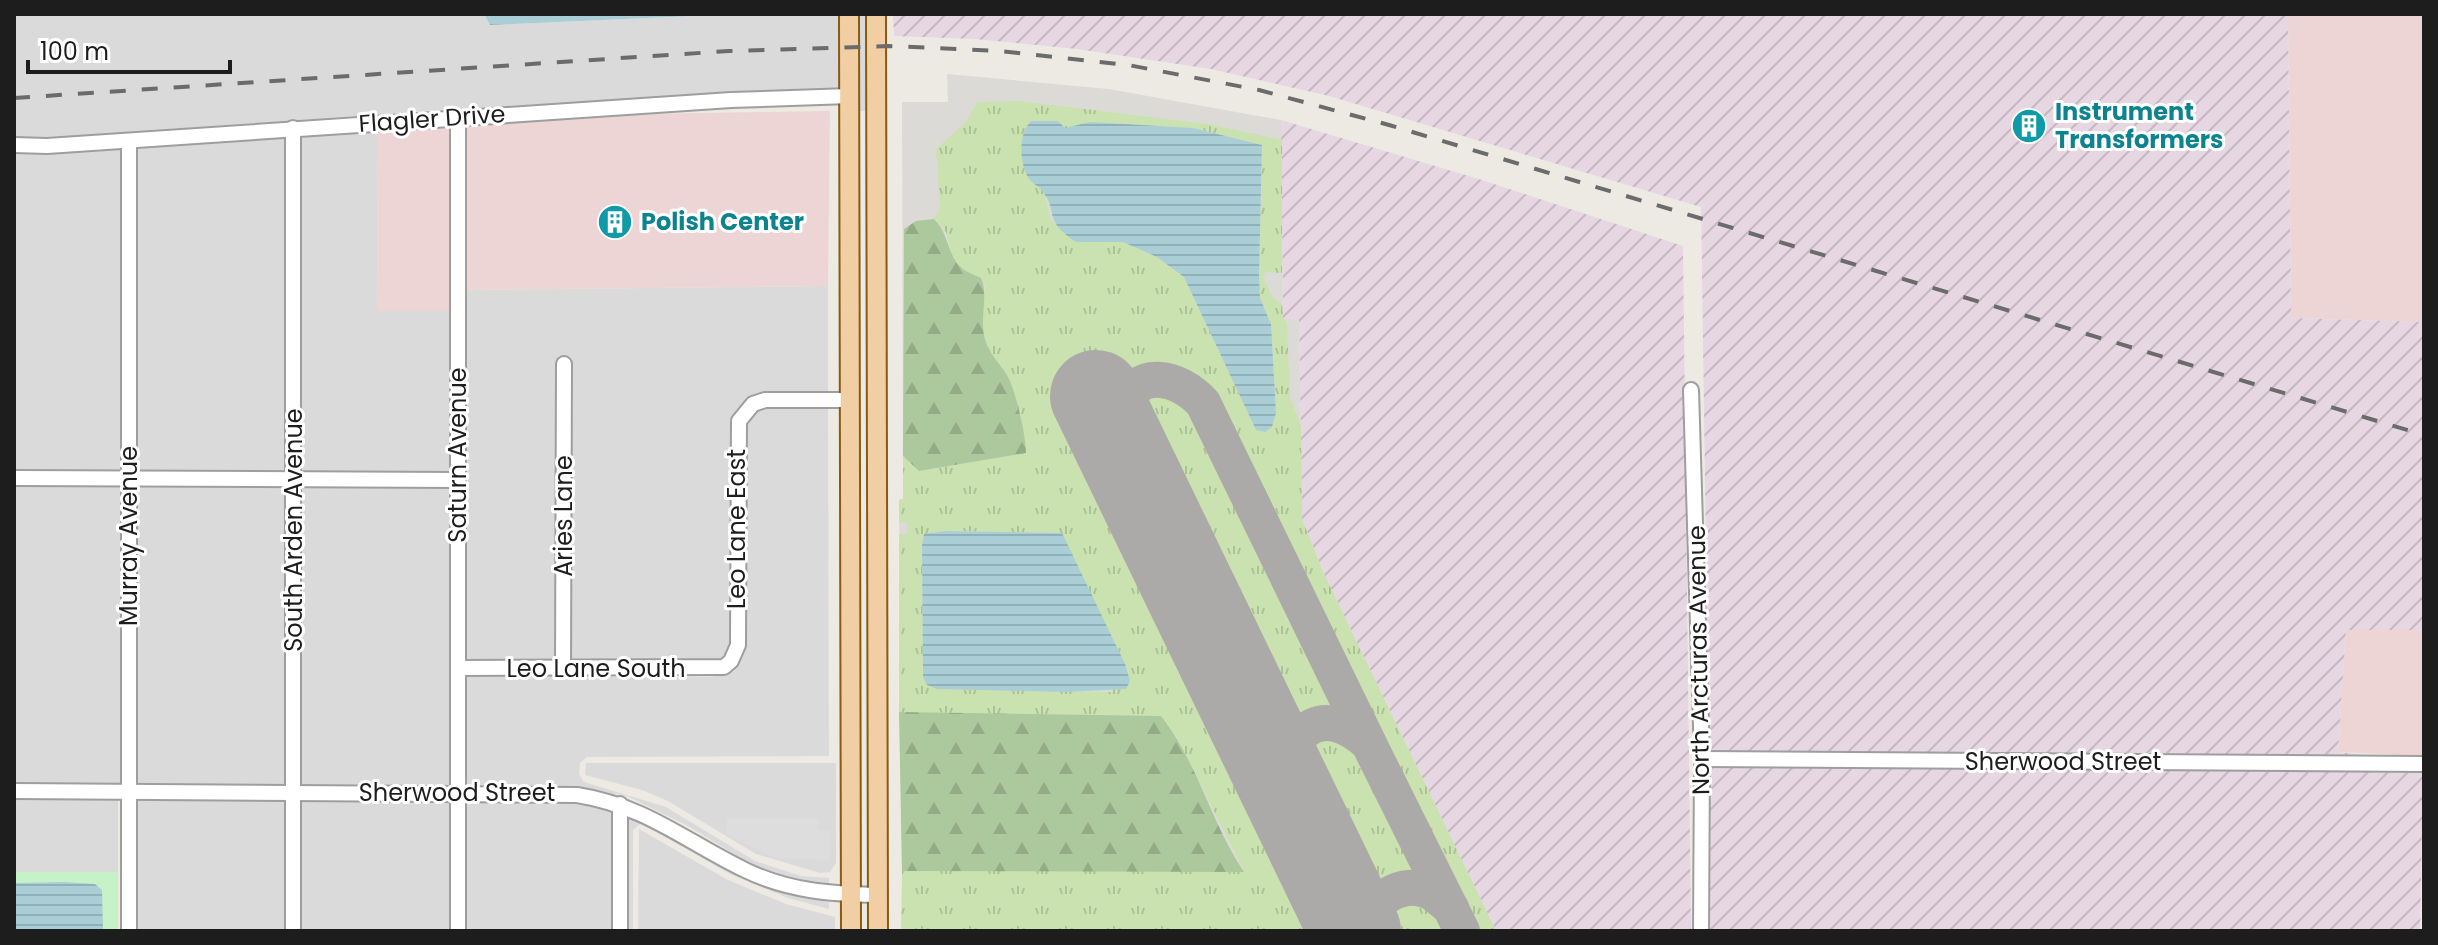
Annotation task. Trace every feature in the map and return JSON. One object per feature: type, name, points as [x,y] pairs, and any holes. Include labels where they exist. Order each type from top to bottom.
[{"type":"main road","points":[[849,14],[851,931]]},
{"type":"main road","points":[[876,14],[878,931]]},
{"type":"street","name":"Flagler Drive","points":[[14,145],[129,141],[731,100],[850,96]]},
{"type":"street","name":"Saturn Avenue","points":[[458,117],[458,931]]},
{"type":"street","name":"South Arden Avenue","points":[[293,128],[293,931]]},
{"type":"street","name":"Murray Avenue","points":[[129,141],[129,931]]},
{"type":"street","name":"Aries Lane","points":[[563,668],[564,364]]},
{"type":"street","name":"North Arcturas Avenue","points":[[1691,390],[1702,759],[1701,931]]},
{"type":"street","name":"Leo Lane East","points":[[731,661],[738,645],[739,421],[753,404],[765,400],[851,400]]},
{"type":"street","points":[[14,478],[458,480]]},
{"type":"street","name":"Leo Lane South","points":[[459,668],[712,669],[731,661]]},
{"type":"street","name":"Sherwood Street","points":[[1702,759],[2424,764]]},
{"type":"street","name":"Sherwood Street","points":[[14,791],[566,794],[620,804],[649,815],[746,870],[778,883],[878,895]]},
{"type":"street","points":[[620,804],[620,931]]},
{"type":"shaded area","points":[[14,14],[484,14],[490,25],[737,14],[842,14],[843,89],[451,109],[47,138],[14,137]]},
{"type":"shaded area","points":[[856,14],[867,14],[866,111],[857,111]]},
{"type":"shaded area","points":[[893,14],[2288,14],[2291,318],[2424,322],[2424,630],[2346,630],[2338,752],[2366,755],[1709,751],[1701,207],[1329,96],[1211,69],[1077,49],[975,39],[894,36]]},
{"type":"shaded area","points":[[2288,14],[2424,14],[2424,322],[2291,318]]},
{"type":"shaded area","points":[[947,74],[1109,89],[1281,120],[1283,319],[1299,320],[1302,519],[1324,574],[1496,931],[1270,931],[1244,872],[902,871],[899,500],[903,499],[902,102],[948,102]]},
{"type":"shaded area","points":[[830,111],[828,286],[465,290],[465,125],[635,114]]},
{"type":"shaded area","points":[[1281,120],[1482,180],[1683,246],[1691,931],[1496,931],[1324,574],[1302,519],[1299,320],[1283,320]]},
{"type":"shaded area","points":[[451,126],[451,311],[377,311],[378,130]]},
{"type":"shaded area","points":[[378,130],[377,310],[451,311],[451,472],[301,472],[300,136]]},
{"type":"shaded area","points":[[286,136],[287,472],[136,471],[136,148]]},
{"type":"shaded area","points":[[122,149],[122,471],[14,471],[14,152],[47,154]]},
{"type":"shaded area","points":[[828,286],[828,392],[764,392],[749,397],[733,417],[730,433],[731,644],[726,656],[711,662],[570,660],[571,357],[558,356],[556,660],[466,660],[465,290]]},
{"type":"shaded area","points":[[766,408],[828,408],[829,756],[587,757],[580,763],[579,774],[584,782],[666,807],[755,861],[801,876],[829,878],[829,886],[780,876],[749,863],[688,826],[627,796],[577,787],[465,785],[466,676],[712,677],[735,671],[745,645],[745,424],[756,411]]},
{"type":"shaded area","points":[[14,486],[122,487],[122,785],[14,783]]},
{"type":"shaded area","points":[[136,487],[287,488],[286,785],[136,785]]},
{"type":"shaded area","points":[[301,488],[451,488],[451,785],[300,785]]},
{"type":"shaded area","points":[[2346,630],[2424,630],[2424,756],[2338,752]]},
{"type":"shaded area","points":[[586,763],[836,763],[836,863],[830,872],[820,873],[756,854],[668,801],[642,790],[585,775]]},
{"type":"shaded area","points":[[1709,767],[2423,772],[2420,931],[1708,931]]},
{"type":"shaded area","points":[[14,799],[118,800],[118,872],[14,872]]},
{"type":"shaded area","points":[[451,800],[451,931],[300,931],[300,801]]},
{"type":"shaded area","points":[[465,800],[555,801],[613,810],[613,931],[465,931]]},
{"type":"shaded area","points":[[136,801],[286,801],[286,931],[136,931]]},
{"type":"shaded area","points":[[627,815],[743,878],[776,891],[829,902],[829,909],[788,898],[730,874],[641,823],[633,830],[633,931],[627,931]]},
{"type":"shaded area","points":[[727,818],[818,819],[818,831],[830,831],[830,860],[774,857],[727,835]]},
{"type":"shaded area","points":[[639,829],[728,880],[786,904],[835,917],[835,931],[638,931]]},
{"type":"green space","points":[[1019,101],[1208,124],[1282,140],[1282,273],[1266,272],[1263,277],[1273,298],[1282,304],[1283,319],[1287,323],[1290,398],[1301,425],[1302,519],[1324,574],[1496,931],[1471,931],[1208,392],[1192,379],[1175,372],[1158,370],[1124,378],[1073,404],[1329,931],[901,931],[902,871],[1244,871],[1177,737],[1161,716],[899,712],[899,534],[907,534],[907,523],[899,522],[899,500],[903,499],[903,456],[919,471],[1026,453],[1010,380],[988,352],[981,324],[985,286],[981,278],[962,269],[951,253],[946,232],[934,219],[940,207],[936,149],[965,123],[977,102]],"holes":[[[1065,128],[1193,128],[1262,145],[1260,298],[1271,324],[1276,413],[1256,430],[1184,277],[1157,257],[1123,242],[1076,242],[1051,220],[1045,193]],[[945,531],[1062,533],[1113,692],[937,689],[923,677],[922,546],[924,535]]]},
{"type":"green space","points":[[934,219],[958,264],[981,278],[985,339],[1013,388],[1026,453],[919,471],[903,456],[904,229],[916,221]]},
{"type":"green space","points":[[1166,388],[1185,395],[1193,404],[1341,710],[1305,712],[1281,724],[1133,418],[1135,404],[1142,395]]},
{"type":"green space","points":[[899,712],[1161,716],[1185,753],[1222,834],[1244,872],[902,871]]},
{"type":"green space","points":[[1327,736],[1339,736],[1361,749],[1423,875],[1396,874],[1361,889],[1301,766],[1306,747]]},
{"type":"green space","points":[[14,872],[118,872],[118,931],[14,931]]},
{"type":"green space","points":[[1423,900],[1441,913],[1450,931],[1386,931],[1387,923],[1397,908]]},
{"type":"water","points":[[484,14],[737,14],[490,25]]},
{"type":"water","points":[[1031,121],[1058,121],[1065,128],[1090,122],[1193,128],[1262,145],[1259,275],[1260,298],[1271,324],[1276,413],[1272,427],[1265,432],[1256,430],[1184,277],[1157,257],[1123,242],[1076,242],[1055,222],[1048,199],[1029,179],[1023,165],[1022,141]]},
{"type":"water","points":[[945,531],[1062,533],[1125,664],[1130,681],[1126,689],[1066,692],[937,689],[927,685],[923,677],[922,546],[924,534]]},
{"type":"water","points":[[14,883],[95,884],[102,890],[103,931],[14,931]]},
{"type":"taxiway","points":[[1118,441],[1121,409],[1128,395],[1147,381],[1158,380],[1182,386],[1203,403],[1369,744]]},
{"type":"taxiway","points":[[1282,780],[1293,746],[1301,734],[1312,726],[1324,723],[1338,725],[1369,744],[1462,931]]},
{"type":"taxiway","points":[[1365,931],[1372,910],[1398,890],[1420,888],[1431,892],[1451,908]]},
{"type":"runway","points":[[1096,396],[1355,931]]},
{"type":"railway","points":[[14,98],[729,51],[889,46],[1000,51],[1128,65],[1259,90],[1389,125],[2424,435]]},
{"type":"place","name":"Instrument Transformers","points":[[2029,126]]},
{"type":"place","name":"Polish Center","points":[[615,222]]}]
